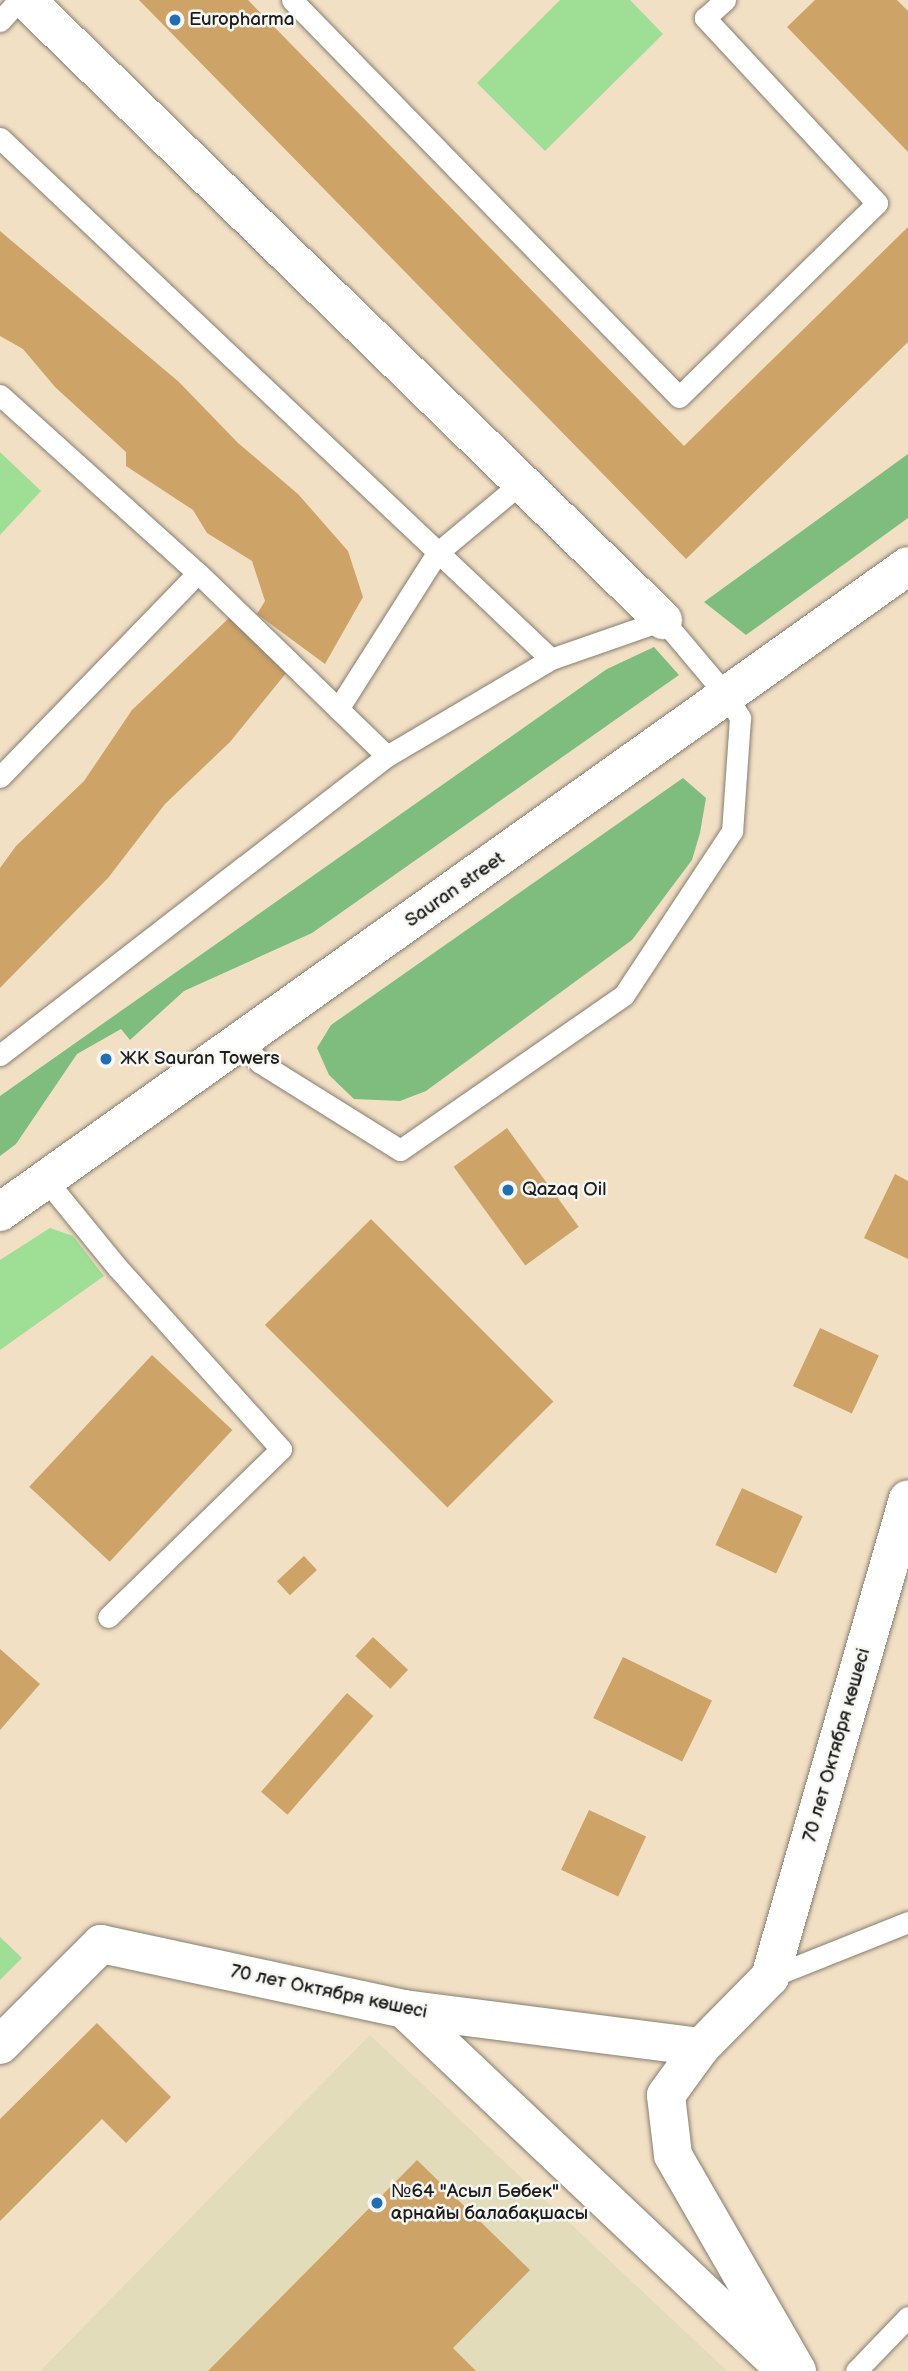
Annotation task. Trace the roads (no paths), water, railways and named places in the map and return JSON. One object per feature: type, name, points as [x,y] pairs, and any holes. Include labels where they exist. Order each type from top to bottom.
[{"type":"street","points":[[26,0],[663,620]]},
{"type":"street","name":"Sauran street","points":[[0,1212],[908,566]]},
{"type":"street","name":"70 лет Октября көшесі","points":[[796,2371],[673,2155],[666,2095],[701,2047],[770,1977],[908,1500]]},
{"type":"street","name":"70 лет Октября көшесі","points":[[0,2045],[101,1944],[404,2009],[701,2047]]},
{"type":"street","points":[[404,2009],[786,2371]]},
{"type":"lane","points":[[0,20],[19,0]]},
{"type":"lane","points":[[292,0],[679,397],[877,203],[705,18],[725,0]]},
{"type":"lane","points":[[0,138],[551,659]]},
{"type":"lane","points":[[0,395],[198,573],[387,756]]},
{"type":"lane","points":[[338,709],[438,553],[522,483]]},
{"type":"lane","points":[[0,776],[198,573]]},
{"type":"lane","points":[[0,1055],[387,756],[551,659],[663,620],[727,696],[740,718],[732,831],[624,995],[400,1150],[259,1062],[242,1041]]},
{"type":"lane","points":[[46,1180],[117,1267],[281,1449],[108,1617]]},
{"type":"lane","points":[[770,1977],[908,1922]]},
{"type":"lane","points":[[856,2371],[908,2317]]},
{"type":"place","name":"Europharma","points":[[175,20]]},
{"type":"place","name":"ЖК Sauran Towers","points":[[106,1059]]},
{"type":"place","name":"Qazaq Oil","points":[[508,1190]]},
{"type":"place","name":"№64 \"Асыл Бөбек\" арнайы балабақшасы","points":[[377,2203]]}]
